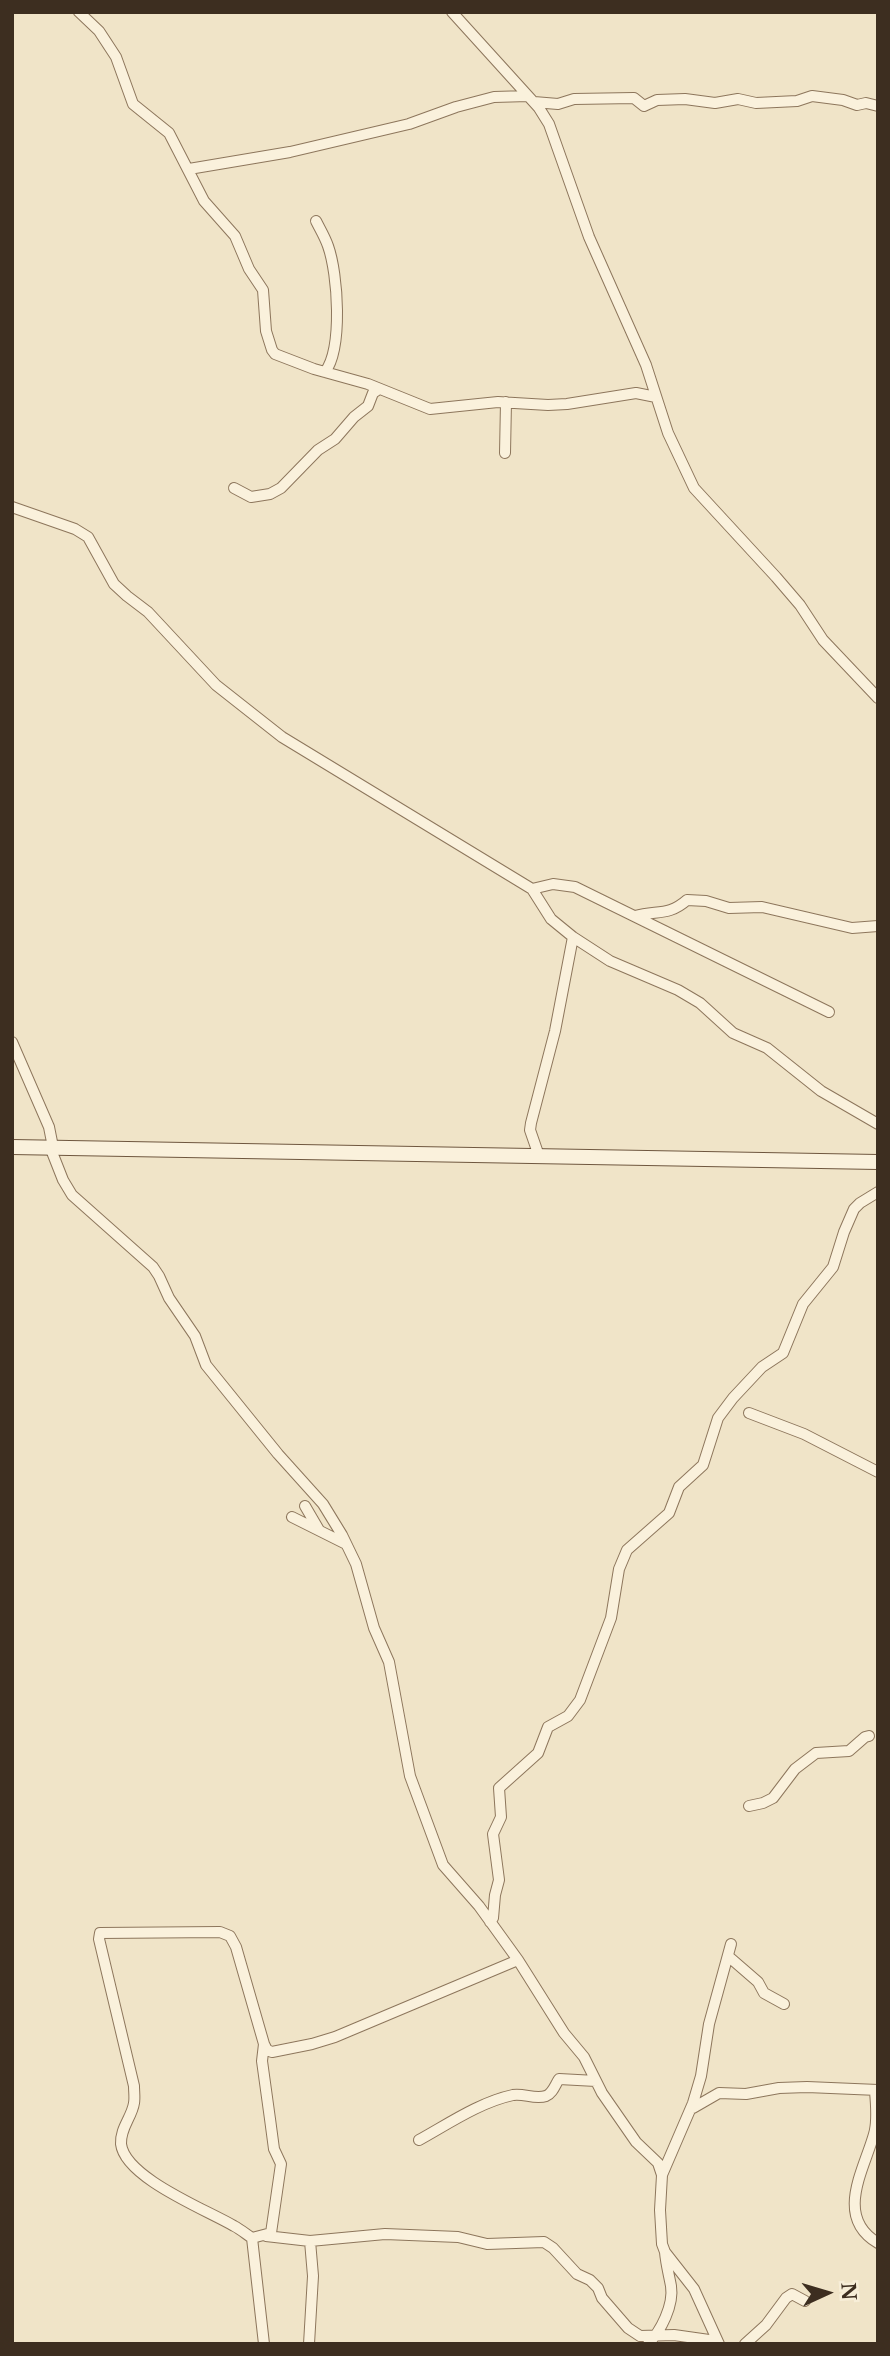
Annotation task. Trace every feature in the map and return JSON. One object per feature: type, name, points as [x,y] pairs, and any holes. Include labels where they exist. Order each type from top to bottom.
[{"type":"street","points":[[79,12],[99,31],[116,57],[133,104],[169,133],[204,201],[234,236],[248,270],[263,290],[266,331],[272,350],[285,358],[430,409],[506,402],[548,405],[636,393],[656,397]]},
{"type":"street","points":[[452,12],[531,99],[549,124],[589,237],[642,355],[668,433],[694,488],[800,605],[823,640],[878,698]]},
{"type":"street","points":[[189,169],[290,152],[409,124],[494,97],[558,104],[574,99],[634,98],[644,106],[657,100],[685,99],[715,103],[738,99],[756,103],[786,102],[812,96],[843,100],[857,105],[866,103],[878,106]]},
{"type":"street","points":[[316,221],[327,243],[331,259],[337,312],[334,359],[340,376]]},
{"type":"street","points":[[325,372],[334,359]]},
{"type":"street","points":[[234,488],[251,497],[270,494],[281,488],[318,450],[335,439],[355,416],[368,406],[373,393],[379,389]]},
{"type":"street","points":[[505,453],[506,402]]},
{"type":"street","points":[[12,507],[88,537],[114,583],[148,612],[216,685],[282,737],[531,889],[551,919],[573,937],[610,961],[678,990],[699,1003],[733,1033],[767,1048],[821,1090],[878,1124]]},
{"type":"street","points":[[531,889],[553,884],[576,887],[829,1012]]},
{"type":"street","points":[[635,916],[652,912],[664,913],[687,900],[696,899],[729,908],[762,907],[852,928],[878,926]]},
{"type":"street","points":[[539,1156],[530,1130],[531,1123],[555,1031],[573,937]]},
{"type":"street","points":[[12,1042],[49,1126],[51,1147],[63,1180],[72,1195],[153,1267],[169,1298],[195,1336],[206,1366],[323,1504],[356,1564],[374,1628],[389,1662],[410,1776],[443,1865],[518,1960],[554,2019],[584,2057],[596,2081],[636,2142],[658,2163],[662,2175],[660,2232],[667,2275],[672,2288],[668,2310],[652,2340]]},
{"type":"street","points":[[12,1147],[878,1162]]},
{"type":"street","points":[[490,1922],[499,1880],[493,1834],[501,1817],[499,1788],[538,1753],[548,1727],[568,1716],[580,1700],[611,1618],[624,1554],[637,1539],[669,1513],[679,1487],[703,1465],[718,1418],[733,1398],[762,1367],[783,1353],[803,1304],[833,1267],[844,1232],[855,1209],[878,1192]]},
{"type":"street","points":[[749,1413],[804,1434],[878,1472]]},
{"type":"street","points":[[304,1506],[319,1531]]},
{"type":"street","points":[[292,1517],[346,1544]]},
{"type":"street","points":[[749,1806],[773,1798],[794,1769],[816,1754],[849,1751],[869,1736]]},
{"type":"street","points":[[518,1960],[335,2037],[272,2052],[267,2050],[264,2044],[236,1947],[230,1936],[220,1932],[100,1933],[99,1939],[134,2086],[134,2104],[122,2133],[122,2150],[128,2159],[152,2180],[178,2198],[257,2237],[310,2241],[385,2234],[458,2237],[486,2244],[544,2242],[577,2274],[590,2280],[598,2288],[602,2298],[628,2329],[652,2340],[674,2335],[709,2340],[717,2344]]},
{"type":"street","points":[[662,2175],[690,2110],[701,2076],[709,2024],[731,1944]]},
{"type":"street","points":[[728,1956],[758,1982],[764,1993],[784,2004]]},
{"type":"street","points":[[257,2237],[271,2233],[281,2164],[274,2149],[268,2107],[262,2061],[264,2044]]},
{"type":"street","points":[[419,2140],[500,2099],[518,2095],[545,2096],[559,2079],[596,2081]]},
{"type":"street","points":[[690,2110],[719,2093],[746,2094],[779,2088],[807,2087],[877,2090],[875,2132],[864,2158],[853,2205],[865,2233],[878,2243]]},
{"type":"street","points":[[257,2237],[264,2344]]},
{"type":"street","points":[[309,2344],[313,2276],[310,2241]]},
{"type":"street","points":[[665,2252],[694,2290],[717,2344]]},
{"type":"street","points":[[746,2344],[766,2325],[786,2298],[792,2294],[805,2301]]}]
